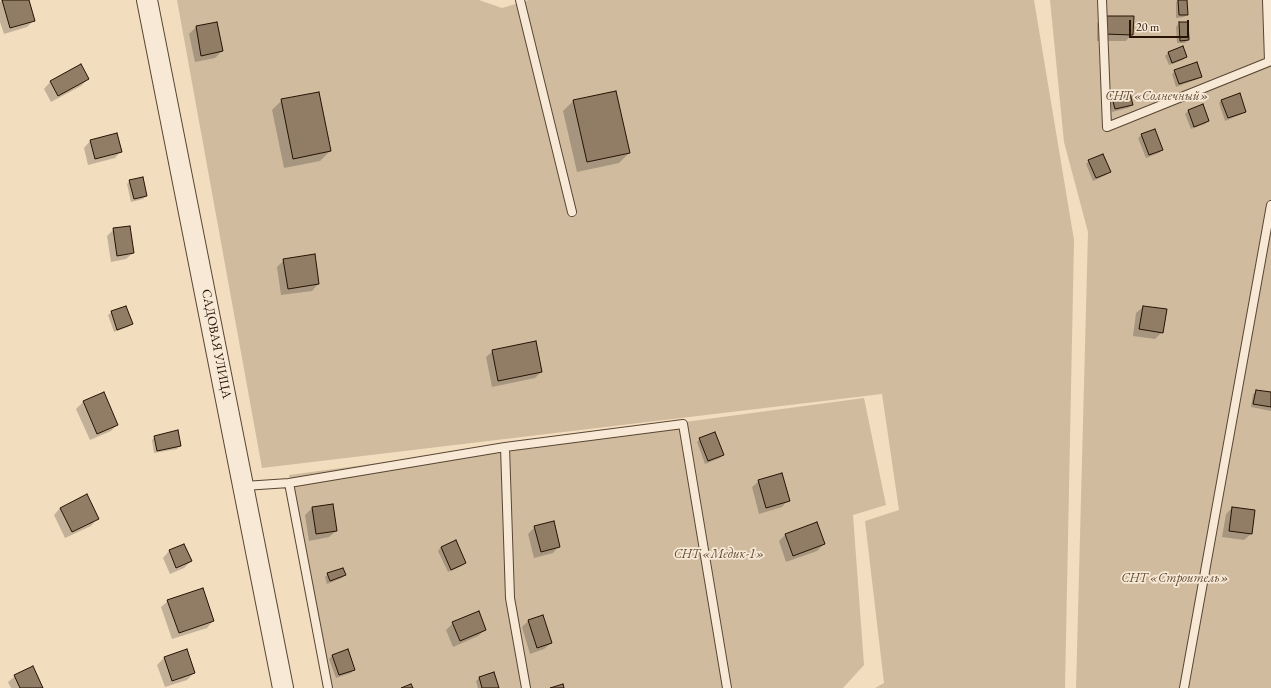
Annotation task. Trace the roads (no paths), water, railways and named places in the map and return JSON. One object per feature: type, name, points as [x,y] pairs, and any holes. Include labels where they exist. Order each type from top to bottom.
[{"type":"street","name":"САДОВАЯ УЛИЦА","points":[[148,0],[283,688]]},
{"type":"lane","points":[[520,0],[572,212]]},
{"type":"lane","points":[[1102,0],[1107,127],[1270,61],[1267,0]]},
{"type":"lane","points":[[1184,688],[1271,205]]},
{"type":"lane","points":[[244,486],[289,483],[505,447],[683,424],[727,688]]},
{"type":"lane","points":[[505,447],[510,598],[526,688]]},
{"type":"lane","points":[[289,483],[328,688]]},
{"type":"park label","name":"СНТ «Солнечный»","points":[[1157,96]]},
{"type":"park label","name":"СНТ «Медик-1»","points":[[719,554]]},
{"type":"park label","name":"СНТ «Строитель»","points":[[1175,578]]}]
